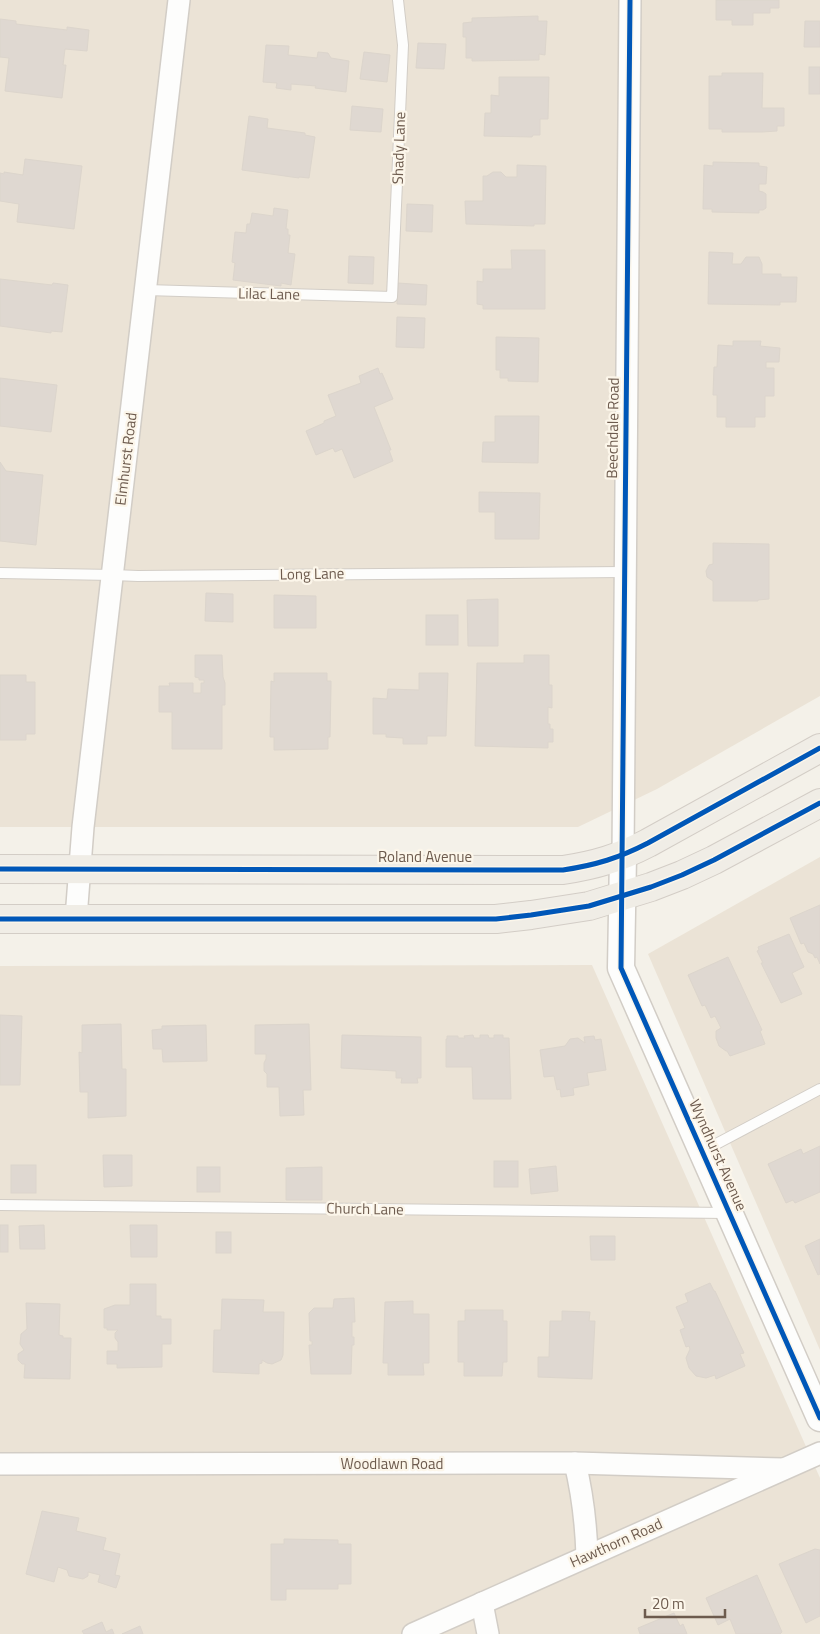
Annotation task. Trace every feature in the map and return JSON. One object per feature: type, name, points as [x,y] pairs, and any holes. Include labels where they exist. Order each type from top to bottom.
[{"type":"main road","name":"Roland Avenue","points":[[0,869],[563,870],[589,866],[623,856],[682,826],[820,748]]},
{"type":"main road","points":[[0,919],[496,919],[531,915],[589,906],[682,875],[714,860],[820,803]]},
{"type":"street","name":"Elmhurst Road","points":[[76,918],[83,826],[179,0]]},
{"type":"street","name":"Beechdale Road","points":[[623,856],[630,0]]},
{"type":"street","name":"Wyndhurst Avenue","points":[[623,856],[621,968],[820,1418]]},
{"type":"street","name":"Hawthorn Road","points":[[413,1634],[820,1453]]},
{"type":"street","name":"Woodlawn Road","points":[[0,1464],[575,1464],[783,1469]]},
{"type":"street","points":[[575,1464],[582,1494],[587,1556]]},
{"type":"street","points":[[482,1603],[488,1634]]},
{"type":"lane","name":"Shady Lane","points":[[392,297],[403,45],[398,0]]},
{"type":"lane","name":"Lilac Lane","points":[[146,290],[392,297]]},
{"type":"lane","name":"Long Lane","points":[[0,573],[138,576],[624,572]]},
{"type":"lane","points":[[702,1151],[820,1089]]},
{"type":"lane","name":"Church Lane","points":[[0,1205],[729,1213]]},
{"type":"shaded area","points":[[0,0],[820,0],[820,696],[657,789],[578,827],[0,827]]},
{"type":"shaded area","points":[[820,857],[820,1350],[648,954]]},
{"type":"shaded area","points":[[592,965],[820,1478],[820,1634],[0,1634],[0,966]]},
{"type":"building","points":[[716,0],[779,0],[779,8],[770,8],[770,13],[753,13],[753,25],[732,25],[732,20],[716,20]]},
{"type":"building","points":[[538,16],[538,21],[547,21],[545,55],[539,54],[539,60],[472,61],[472,58],[466,58],[466,37],[463,37],[463,23],[472,22],[472,18]]},
{"type":"building","points":[[0,19],[16,21],[16,24],[67,30],[67,27],[89,30],[87,51],[65,49],[63,65],[66,65],[62,98],[5,91],[9,58],[0,57]]},
{"type":"building","points":[[805,21],[820,21],[820,47],[804,47]]},
{"type":"building","points":[[418,43],[446,44],[444,69],[416,68]]},
{"type":"building","points":[[266,45],[289,46],[288,55],[317,58],[318,52],[328,53],[331,58],[349,61],[346,92],[315,88],[316,86],[291,84],[291,90],[276,88],[277,83],[263,82]]},
{"type":"building","points":[[364,52],[390,55],[387,82],[360,79]]},
{"type":"building","points":[[809,67],[820,67],[820,94],[809,94]]},
{"type":"building","points":[[722,73],[763,73],[762,108],[784,108],[784,126],[777,126],[777,131],[762,132],[722,132],[722,129],[709,129],[709,76],[722,76]]},
{"type":"building","points":[[499,77],[549,77],[548,119],[540,119],[540,135],[533,135],[532,137],[484,136],[485,113],[491,113],[491,95],[499,96]]},
{"type":"building","points":[[352,106],[383,109],[381,132],[350,130]]},
{"type":"building","points":[[249,116],[268,119],[267,128],[305,133],[305,135],[315,137],[309,178],[242,170]]},
{"type":"building","points":[[25,159],[82,166],[74,229],[17,222],[19,204],[0,201],[0,173],[23,175]]},
{"type":"building","points":[[713,162],[759,163],[759,166],[767,167],[766,184],[759,184],[759,191],[766,194],[766,208],[759,210],[759,213],[712,212],[712,209],[703,209],[704,165],[713,166]]},
{"type":"building","points":[[517,165],[546,166],[545,224],[534,224],[534,226],[466,224],[465,201],[483,201],[483,176],[493,172],[501,172],[506,177],[517,177]]},
{"type":"building","points":[[407,204],[433,205],[432,232],[406,231]]},
{"type":"building","points":[[274,208],[288,210],[286,229],[288,229],[288,235],[290,235],[288,253],[295,254],[291,285],[281,283],[281,286],[233,280],[235,263],[232,262],[235,232],[246,233],[247,224],[250,224],[252,213],[273,216]]},
{"type":"building","points":[[511,250],[545,250],[545,309],[483,309],[483,305],[477,304],[477,281],[483,282],[483,269],[512,269]]},
{"type":"building","points":[[709,252],[733,253],[732,264],[741,264],[746,257],[759,257],[762,264],[762,274],[781,274],[781,277],[797,277],[796,302],[780,302],[780,305],[708,304]]},
{"type":"building","points":[[349,256],[374,257],[373,284],[348,283]]},
{"type":"building","points":[[0,279],[68,285],[62,332],[51,331],[51,333],[0,326]]},
{"type":"building","points":[[398,283],[427,285],[426,305],[397,304]]},
{"type":"building","points":[[397,317],[425,318],[424,348],[396,347]]},
{"type":"building","points":[[496,337],[539,338],[538,382],[508,381],[508,378],[500,378],[500,370],[496,370]]},
{"type":"building","points":[[733,341],[761,341],[760,346],[780,348],[779,362],[766,362],[766,368],[774,368],[774,396],[765,396],[765,417],[755,417],[755,427],[726,427],[726,417],[717,417],[717,395],[713,395],[714,367],[717,367],[718,345],[733,346]]},
{"type":"building","points":[[378,368],[393,399],[374,407],[391,450],[389,450],[393,461],[354,478],[342,449],[335,452],[333,448],[316,455],[306,431],[336,416],[328,395],[361,383],[359,376]]},
{"type":"building","points":[[0,378],[57,385],[51,432],[0,426]]},
{"type":"building","points":[[495,416],[539,416],[538,463],[482,462],[483,442],[495,442]]},
{"type":"building","points":[[0,462],[6,471],[43,475],[36,545],[0,541]]},
{"type":"building","points":[[479,492],[540,493],[539,539],[495,539],[495,512],[479,512]]},
{"type":"building","points":[[713,543],[769,544],[769,599],[758,601],[713,601],[713,581],[707,577],[706,571],[709,565],[713,564]]},
{"type":"building","points":[[206,593],[233,594],[233,622],[205,621]]},
{"type":"building","points":[[274,595],[316,596],[316,628],[274,628]]},
{"type":"building","points":[[498,599],[498,646],[468,646],[467,600]]},
{"type":"building","points":[[426,615],[458,615],[458,645],[426,645]]},
{"type":"building","points":[[195,655],[222,655],[225,705],[222,705],[222,749],[172,749],[172,712],[159,712],[159,686],[170,686],[169,683],[193,683],[193,693],[201,693],[201,683],[204,683],[204,680],[199,680],[199,678],[195,677]]},
{"type":"building","points":[[524,655],[549,655],[549,685],[552,685],[552,708],[548,707],[548,724],[550,724],[550,729],[553,729],[553,742],[548,742],[548,748],[475,746],[477,663],[524,663]]},
{"type":"building","points":[[274,673],[327,673],[327,681],[331,681],[328,749],[274,750],[274,737],[270,737],[271,681],[274,682]]},
{"type":"building","points":[[419,673],[448,673],[446,736],[427,736],[427,744],[403,744],[403,738],[386,737],[386,734],[373,734],[373,698],[387,699],[388,689],[419,690]]},
{"type":"building","points":[[0,675],[26,675],[26,682],[35,682],[35,734],[26,734],[26,740],[0,740]]},
{"type":"building","points":[[820,905],[820,964],[817,957],[815,958],[813,954],[808,952],[804,943],[801,944],[790,918]]},
{"type":"building","points":[[789,934],[804,967],[792,973],[802,994],[781,1003],[757,951],[759,950],[758,947]]},
{"type":"building","points":[[728,957],[762,1030],[760,1031],[765,1044],[730,1056],[727,1051],[719,1046],[716,1031],[721,1028],[715,1016],[711,1018],[705,1005],[702,1006],[688,975]]},
{"type":"building","points":[[0,1015],[22,1016],[20,1085],[0,1085]]},
{"type":"building","points":[[121,1024],[122,1069],[126,1069],[126,1116],[88,1118],[88,1092],[80,1092],[79,1052],[82,1053],[82,1025]]},
{"type":"building","points":[[309,1024],[311,1090],[303,1090],[304,1115],[280,1116],[279,1087],[267,1087],[267,1074],[264,1071],[266,1054],[255,1054],[255,1025]]},
{"type":"building","points":[[206,1025],[207,1061],[163,1062],[162,1049],[153,1049],[152,1030],[162,1029],[162,1026]]},
{"type":"building","points":[[342,1035],[421,1037],[421,1078],[417,1078],[418,1083],[401,1083],[402,1078],[396,1078],[396,1071],[341,1068]]},
{"type":"building","points":[[473,1035],[474,1038],[480,1038],[480,1035],[488,1035],[489,1038],[494,1038],[494,1035],[503,1035],[503,1038],[509,1038],[511,1099],[473,1099],[472,1067],[446,1067],[447,1036],[465,1038],[464,1036]]},
{"type":"building","points":[[594,1036],[595,1040],[601,1039],[606,1070],[587,1073],[589,1085],[573,1088],[574,1095],[561,1097],[560,1089],[557,1090],[554,1076],[544,1077],[540,1050],[565,1046],[570,1039],[578,1038],[585,1043],[584,1037]]},
{"type":"building","points":[[820,1146],[820,1192],[795,1203],[793,1200],[786,1203],[768,1164],[801,1149],[803,1154]]},
{"type":"building","points":[[103,1155],[132,1155],[132,1186],[104,1187]]},
{"type":"building","points":[[494,1161],[518,1161],[518,1187],[494,1187]]},
{"type":"building","points":[[11,1165],[36,1165],[36,1193],[11,1193]]},
{"type":"building","points":[[556,1166],[558,1191],[531,1194],[529,1169]]},
{"type":"building","points":[[197,1167],[220,1167],[220,1192],[197,1192]]},
{"type":"building","points":[[322,1167],[322,1200],[286,1200],[286,1168]]},
{"type":"building","points":[[0,1225],[8,1225],[8,1252],[0,1252]]},
{"type":"building","points":[[44,1225],[45,1249],[20,1249],[19,1226]]},
{"type":"building","points":[[130,1225],[157,1225],[157,1257],[131,1257]]},
{"type":"building","points":[[216,1232],[231,1232],[231,1253],[216,1253]]},
{"type":"building","points":[[590,1236],[615,1236],[615,1260],[591,1260]]},
{"type":"building","points":[[820,1239],[820,1274],[818,1275],[805,1246]]},
{"type":"building","points":[[710,1283],[744,1353],[740,1354],[745,1366],[716,1379],[715,1375],[706,1378],[696,1376],[689,1368],[686,1358],[690,1349],[689,1346],[686,1347],[680,1330],[685,1328],[676,1307],[688,1302],[685,1294]]},
{"type":"building","points":[[130,1284],[156,1284],[156,1316],[161,1316],[161,1319],[171,1319],[171,1344],[162,1344],[162,1367],[117,1368],[117,1364],[107,1364],[107,1351],[118,1351],[115,1333],[118,1330],[107,1330],[107,1328],[104,1328],[104,1309],[115,1305],[130,1305]]},
{"type":"building","points":[[354,1298],[355,1322],[352,1322],[354,1345],[352,1345],[351,1374],[311,1374],[309,1345],[312,1345],[312,1341],[310,1341],[309,1313],[314,1308],[333,1308],[334,1299]]},
{"type":"building","points":[[222,1299],[264,1300],[263,1312],[284,1312],[283,1355],[281,1360],[272,1364],[262,1360],[262,1363],[259,1364],[259,1374],[213,1372],[214,1330],[221,1330]]},
{"type":"building","points":[[413,1301],[413,1314],[429,1314],[429,1363],[423,1363],[424,1375],[388,1375],[388,1363],[383,1363],[385,1302]]},
{"type":"building","points":[[26,1303],[60,1304],[59,1335],[63,1336],[63,1338],[71,1338],[70,1379],[24,1378],[25,1364],[18,1360],[18,1354],[24,1350],[20,1344],[21,1334],[27,1329]]},
{"type":"building","points":[[465,1310],[503,1310],[503,1321],[507,1321],[507,1362],[503,1362],[502,1376],[464,1376],[464,1362],[458,1362],[458,1321],[465,1321]]},
{"type":"building","points":[[562,1311],[590,1312],[589,1321],[595,1321],[592,1379],[538,1377],[538,1357],[549,1357],[550,1321],[562,1321]]},
{"type":"building","points":[[42,1511],[79,1518],[76,1531],[106,1538],[103,1550],[120,1554],[115,1575],[120,1576],[116,1588],[98,1582],[100,1575],[88,1572],[88,1576],[83,1579],[69,1576],[67,1570],[58,1567],[54,1582],[26,1574]]},
{"type":"building","points":[[284,1539],[338,1540],[338,1544],[351,1544],[351,1584],[338,1584],[338,1589],[286,1589],[286,1600],[271,1600],[271,1544],[284,1544]]},
{"type":"building","points":[[815,1549],[820,1550],[820,1616],[806,1623],[779,1564]]},
{"type":"building","points":[[757,1575],[782,1632],[780,1634],[736,1634],[730,1619],[718,1625],[706,1598]]},
{"type":"building","points":[[674,1613],[680,1626],[683,1624],[687,1634],[640,1634],[638,1628]]},
{"type":"building","points":[[102,1622],[106,1632],[112,1629],[114,1634],[84,1634],[82,1631]]},
{"type":"building","points":[[140,1626],[143,1634],[122,1634]]},
{"type":"cycle path","points":[[630,0],[621,968],[820,1418]]},
{"type":"cycle path","points":[[0,869],[563,870],[617,857],[648,843],[820,748]]},
{"type":"cycle path","points":[[0,919],[496,919],[531,915],[589,906],[651,887],[682,875],[714,860],[820,803]]}]
